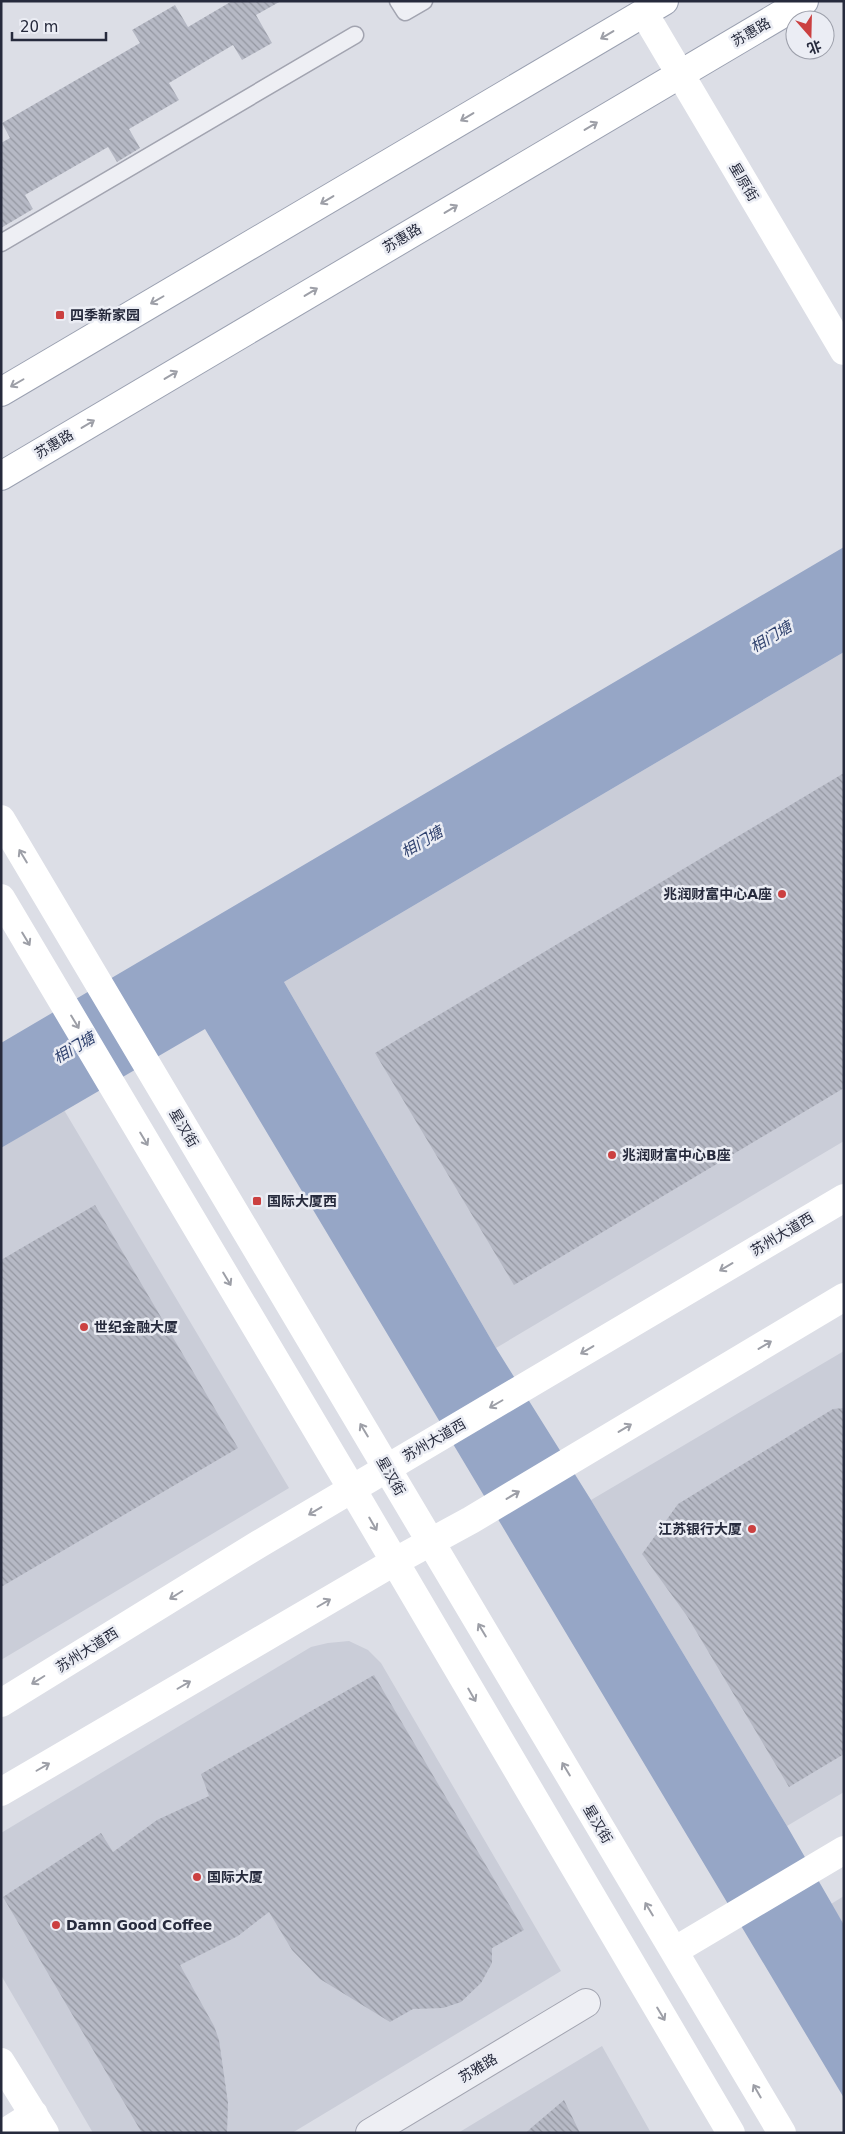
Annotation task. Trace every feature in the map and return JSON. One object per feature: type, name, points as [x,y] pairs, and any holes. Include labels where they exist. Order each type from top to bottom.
[{"type":"main road","name":"苏惠路","points":[[1,476],[804,1]]},
{"type":"main road","name":"星原街","points":[[654,7],[679,74],[844,351]]},
{"type":"main road","points":[[1,392],[654,7]]},
{"type":"main road","name":"星汉街","points":[[1,819],[782,2133]]},
{"type":"main road","points":[[1,898],[731,2133]]},
{"type":"main road","name":"苏州大道西","points":[[1,1703],[259,1544],[844,1198]]},
{"type":"main road","points":[[1,1792],[394,1562],[471,1520],[844,1298]]},
{"type":"main road","points":[[674,1951],[844,1850]]},
{"type":"main road","points":[[1,2062],[39,2124],[4,2133]]},
{"type":"street","name":"苏雅路","points":[[370,2133],[586,2003]]},
{"type":"lane","points":[[398,1],[405,12],[424,1]]},
{"type":"lane","points":[[1,243],[355,35]]},
{"type":"shaded area","points":[[844,652],[844,1141],[496,1348],[284,982]]},
{"type":"shaded area","name":"世纪金融大厦","points":[[64,1110],[289,1488],[1,1660],[1,1148]]},
{"type":"shaded area","points":[[844,1351],[844,1792],[787,1826],[591,1500]]},
{"type":"shaded area","name":"国际大厦","points":[[349,1641],[368,1650],[381,1663],[561,1971],[292,2133],[93,2133],[1,1975],[1,1833],[311,1647]]},
{"type":"shaded area","points":[[844,1896],[844,1925],[831,1904]]},
{"type":"shaded area","points":[[602,2046],[651,2133],[458,2133]]},
{"type":"water","name":"相门塘","points":[[844,547],[844,652],[284,982],[496,1348],[591,1500],[787,1826],[844,1925],[844,2098],[205,1029],[1,1148],[1,1043]]},
{"type":"building","points":[[232,1],[281,1],[256,15],[272,43],[242,60],[233,45],[169,83],[179,100],[129,129],[140,148],[117,162],[108,147],[25,195],[33,209],[1,228],[1,143],[10,138],[2,123],[140,43],[132,30],[175,5],[188,27]]},
{"type":"building","points":[[844,773],[844,1088],[514,1285],[375,1053]]},
{"type":"building","name":"世纪金融大厦","points":[[95,1205],[238,1448],[1,1587],[1,1260]]},
{"type":"building","name":"江苏银行大厦","points":[[844,1408],[844,1754],[789,1787],[687,1616],[642,1554],[678,1504],[833,1409]]},
{"type":"building","name":"国际大厦","points":[[374,1675],[524,1930],[492,1948],[492,1963],[481,1983],[461,2002],[443,2008],[413,2009],[390,2022],[320,1979],[292,1950],[269,1912],[238,1936],[180,1965],[214,2026],[219,2040],[228,2103],[227,2133],[142,2133],[3,1897],[101,1833],[113,1852],[157,1820],[209,1796],[201,1774]]},
{"type":"building","points":[[564,2100],[580,2133],[526,2133],[531,2128]]},
{"type":"place","name":"四季新家园","points":[[60,315]]},
{"type":"place","name":"兆润财富中心A座","points":[[782,894]]},
{"type":"place","name":"兆润财富中心B座","points":[[612,1155]]},
{"type":"place","name":"国际大厦西","points":[[257,1201]]},
{"type":"place","name":"世纪金融大厦","points":[[84,1327]]},
{"type":"place","name":"江苏银行大厦","points":[[752,1529]]},
{"type":"place","name":"国际大厦","points":[[197,1877]]},
{"type":"place","name":"Damn Good Coffee","points":[[56,1925]]}]
